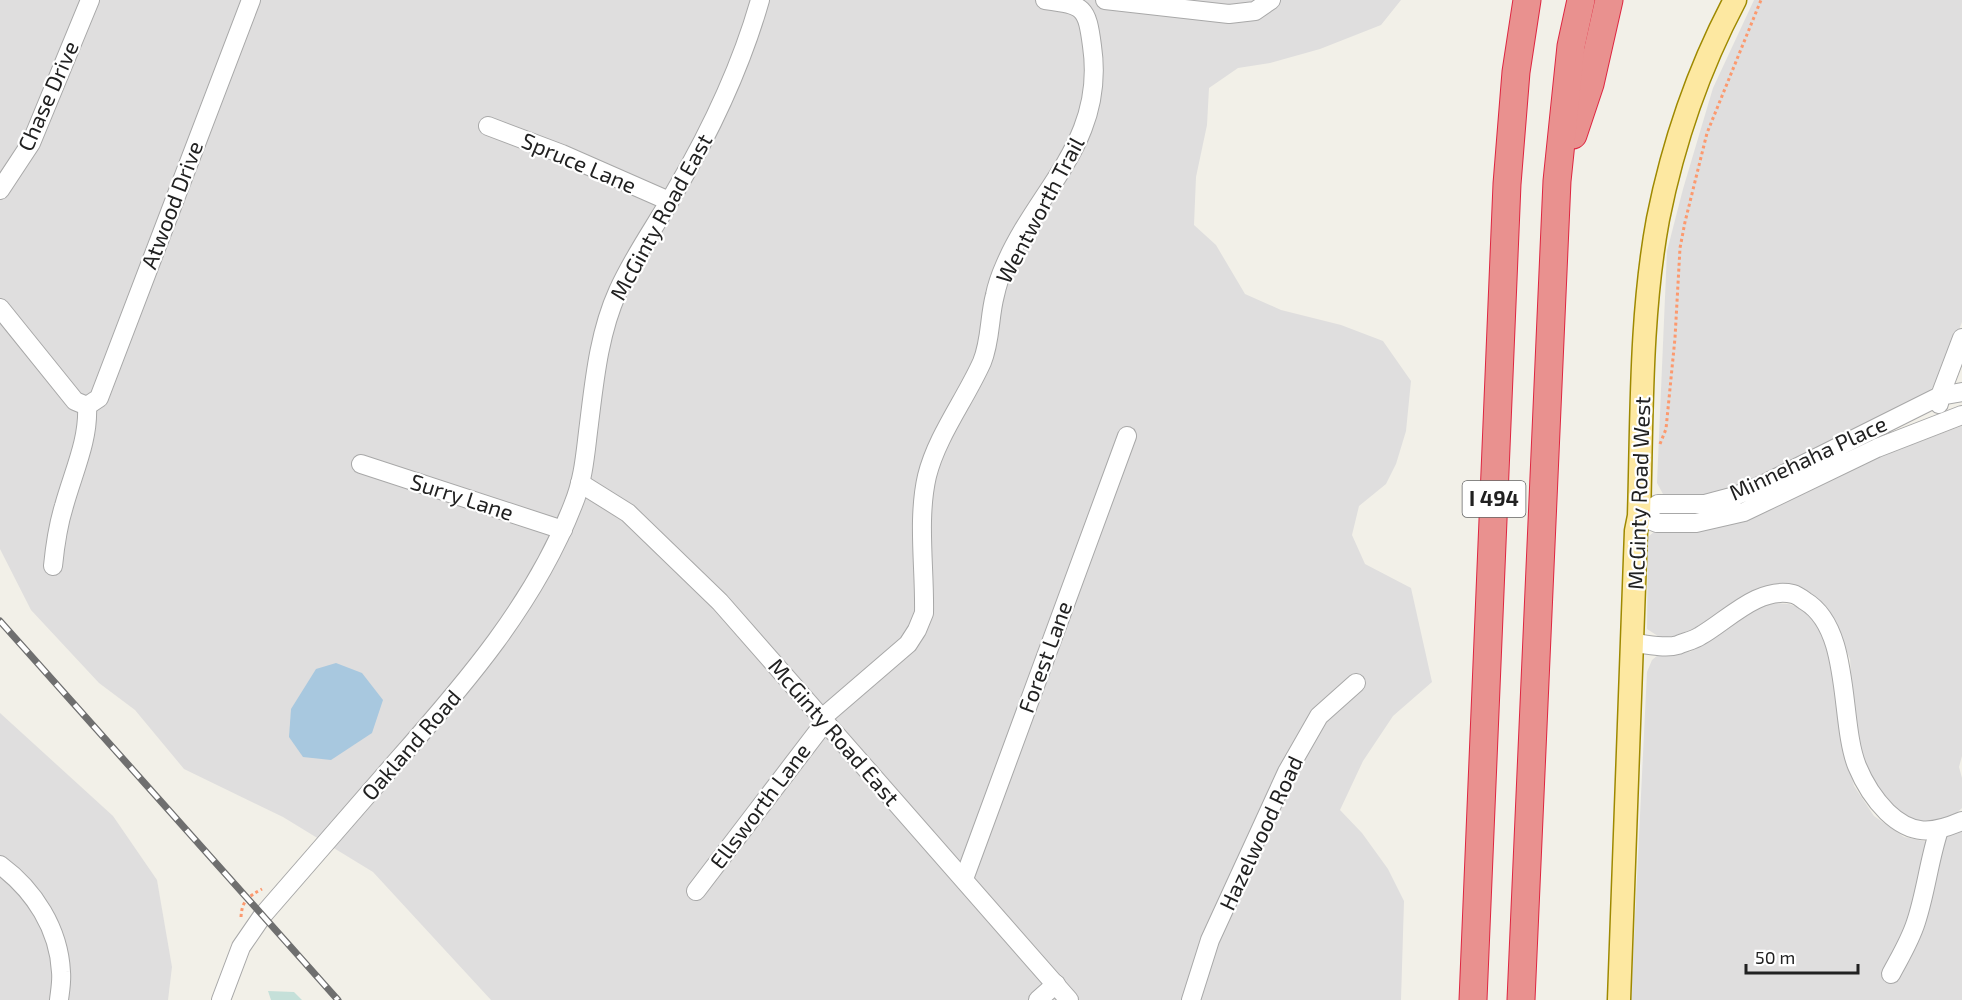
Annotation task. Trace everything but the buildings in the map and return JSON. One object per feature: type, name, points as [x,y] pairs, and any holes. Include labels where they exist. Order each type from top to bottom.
[{"type":"highway","name":"I 494","points":[[1521,1000],[1557,181],[1571,46],[1581,0]]},
{"type":"highway","points":[[1557,181],[1590,84],[1609,0]]},
{"type":"highway","name":"I 494","points":[[1473,1000],[1507,184],[1516,72],[1526,3]]},
{"type":"main road","name":"McGinty Road West","points":[[1619,1000],[1636,531],[1639,516],[1644,357],[1649,288],[1658,220],[1674,153],[1722,24],[1735,0]]},
{"type":"street","name":"Chase Drive","points":[[0,190],[31,143],[90,0]]},
{"type":"street","name":"Atwood Drive","points":[[87,406],[99,398],[251,0]]},
{"type":"street","name":"McGinty Road East","points":[[760,0],[735,75],[707,135],[637,253],[616,294],[602,337],[581,480],[628,513],[720,602],[1069,1000]]},
{"type":"street","points":[[1045,0],[1074,4],[1084,13],[1105,0],[1229,14],[1255,11],[1271,0]]},
{"type":"street","name":"Wentworth Trail","points":[[823,720],[908,644],[924,613],[923,499],[927,475],[982,362],[989,338],[994,296],[1006,264],[1067,162],[1085,126],[1093,92],[1094,57],[1089,23],[1084,13]]},
{"type":"street","name":"Spruce Lane","points":[[488,126],[562,154],[669,201]]},
{"type":"street","points":[[0,308],[75,401],[87,406],[88,421],[84,442],[63,507],[52,566]]},
{"type":"street","points":[[1937,424],[1940,396],[1962,338]]},
{"type":"street","name":"Minnehaha Place","points":[[1639,516],[1658,504],[1705,504],[1735,496],[1764,484],[1940,396],[1962,392]]},
{"type":"street","name":"Minnehaha Place","points":[[1639,516],[1656,523],[1696,522],[1744,512],[1877,448],[1962,415]]},
{"type":"street","name":"Forest Lane","points":[[963,879],[1127,436]]},
{"type":"street","name":"Surry Lane","points":[[362,464],[563,530]]},
{"type":"street","name":"Oakland Road","points":[[221,1000],[242,947],[262,915],[468,678],[522,605],[538,580],[563,530],[581,480]]},
{"type":"street","points":[[1633,643],[1675,646],[1699,637],[1755,600],[1775,593],[1794,594],[1810,603],[1822,617],[1835,648],[1844,686],[1849,737],[1857,766],[1878,803],[1905,826],[1922,831],[1939,830],[1962,821]]},
{"type":"street","name":"Hazelwood Road","points":[[1191,1000],[1210,940],[1287,772],[1319,716],[1356,682]]},
{"type":"street","name":"Ellsworth Lane","points":[[696,891],[823,720]]},
{"type":"street","points":[[1891,974],[1909,942],[1916,922],[1931,854],[1939,830]]},
{"type":"street","points":[[0,865],[29,891],[46,915],[56,943],[61,972],[59,1000]]},
{"type":"street","points":[[1038,1000],[1056,984]]},
{"type":"path","points":[[1658,450],[1666,429],[1675,338],[1680,248],[1686,218],[1707,134],[1761,0]]},
{"type":"shaded area","points":[[0,0],[1401,0],[1381,25],[1320,49],[1270,63],[1238,68],[1209,88],[1207,125],[1196,177],[1194,225],[1216,245],[1245,294],[1281,310],[1341,325],[1383,341],[1411,381],[1406,431],[1396,464],[1386,484],[1359,506],[1352,535],[1365,564],[1411,588],[1432,682],[1393,716],[1363,761],[1340,810],[1362,833],[1388,869],[1404,901],[1401,1000],[491,1000],[373,872],[283,817],[184,769],[135,710],[99,683],[31,610],[0,549]]},
{"type":"shaded area","points":[[1754,0],[1962,0],[1962,322],[1941,376],[1927,395],[1723,502],[1675,499],[1663,494],[1657,483],[1667,251],[1713,88]]},
{"type":"shaded area","points":[[1962,426],[1962,756],[1959,767],[1962,778],[1962,808],[1951,818],[1939,824],[1913,821],[1876,788],[1856,744],[1850,659],[1835,623],[1823,605],[1746,596],[1693,629],[1661,638],[1647,629],[1648,537],[1656,530],[1688,530]]},
{"type":"shaded area","points":[[1789,604],[1803,609],[1817,624],[1826,643],[1845,751],[1854,786],[1874,816],[1904,837],[1928,842],[1962,828],[1962,1000],[1631,1000],[1647,672],[1652,660],[1658,655],[1690,652],[1758,605]]},
{"type":"shaded area","points":[[336,663],[362,673],[383,700],[372,733],[331,760],[303,757],[289,737],[291,709],[316,669]]},
{"type":"shaded area","points":[[0,713],[113,816],[157,880],[172,967],[168,1000],[0,1000]]},
{"type":"shaded area","points":[[268,991],[294,992],[302,1000],[271,1000]]},
{"type":"railway","points":[[0,621],[338,1000]]}]
